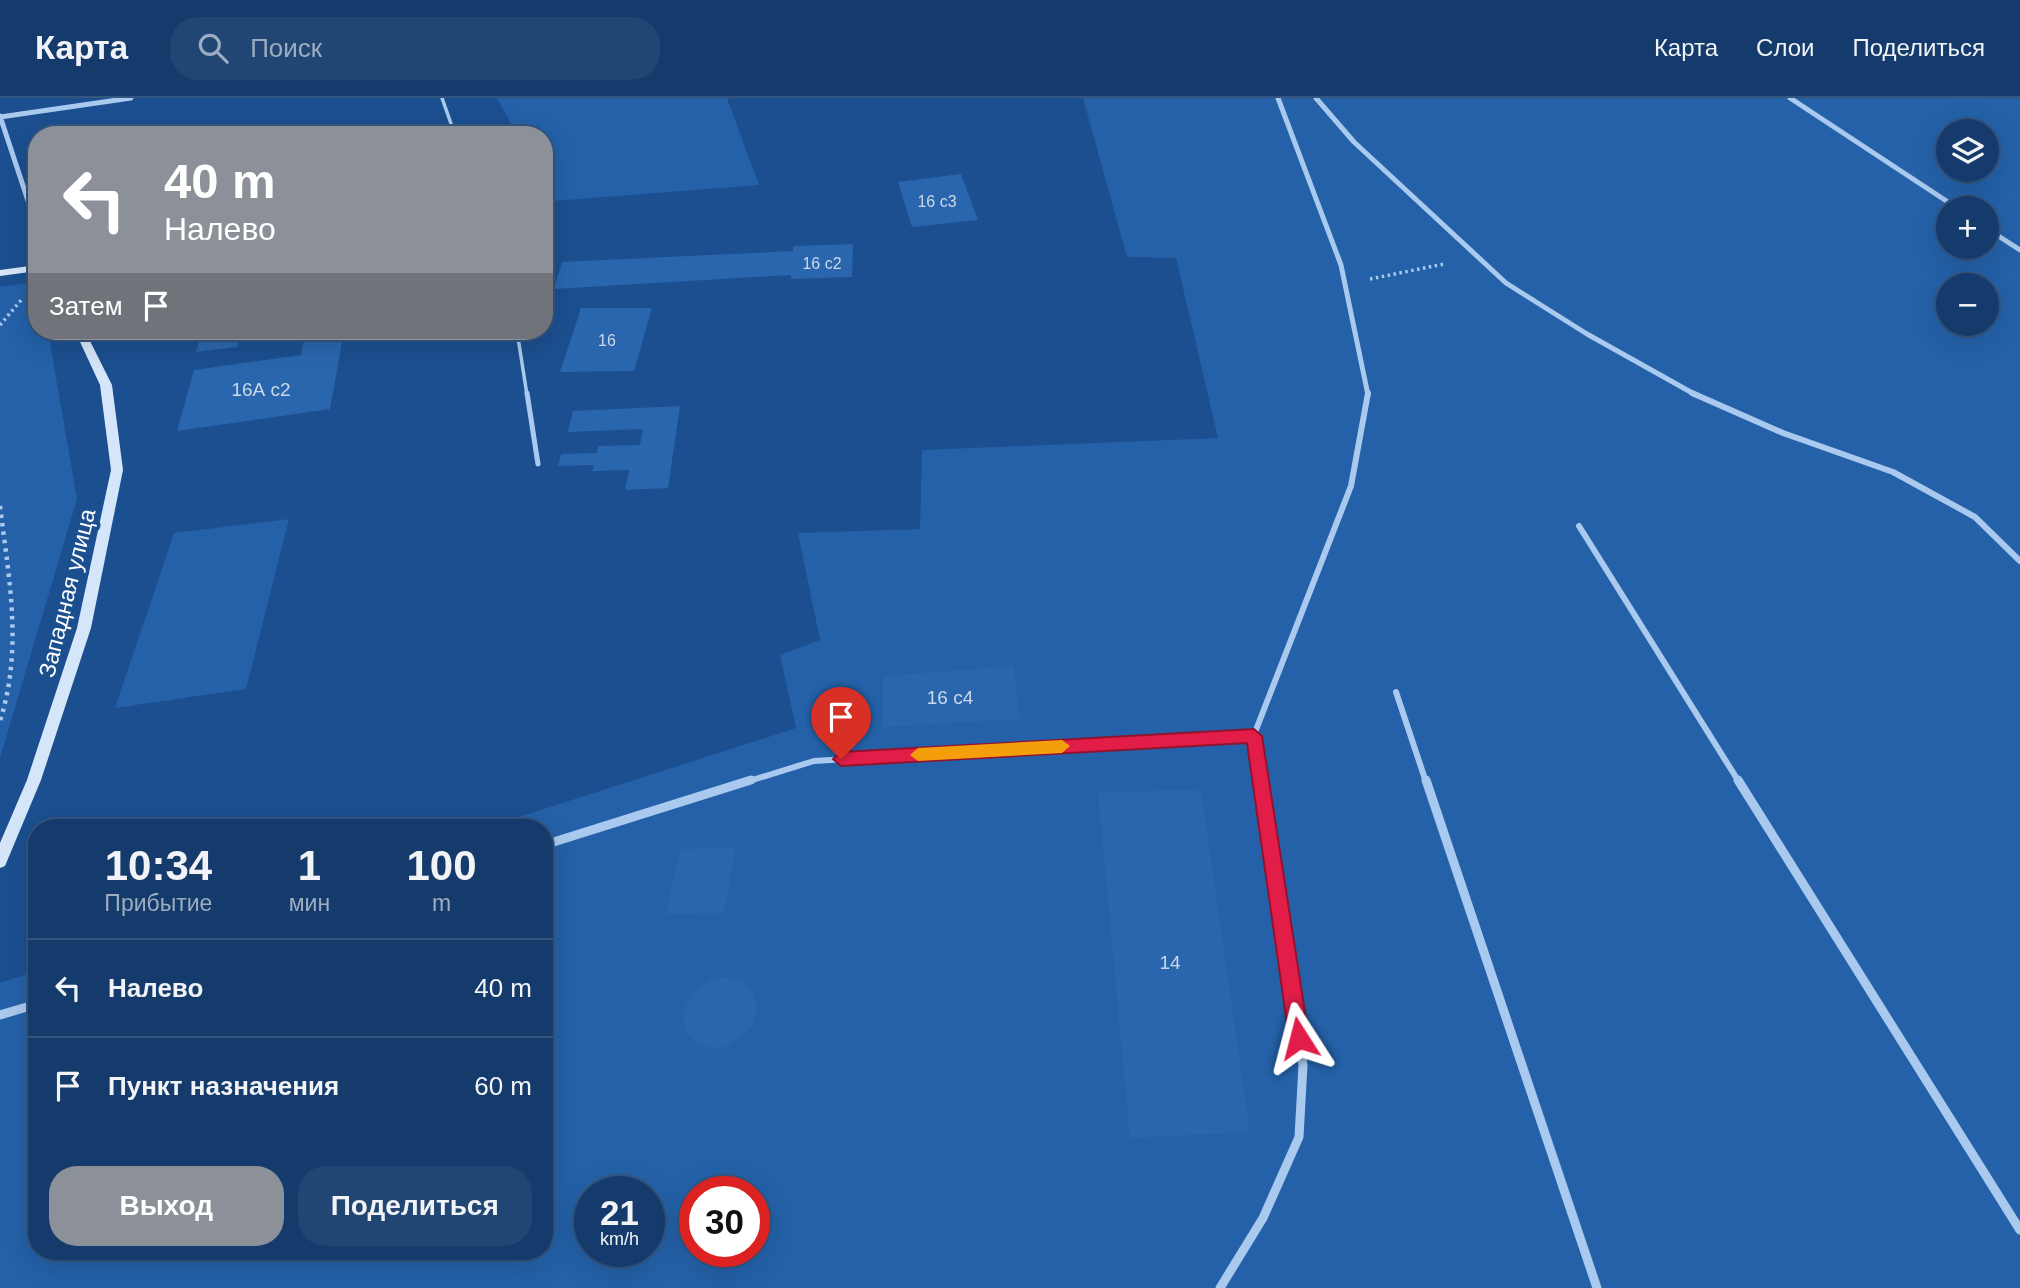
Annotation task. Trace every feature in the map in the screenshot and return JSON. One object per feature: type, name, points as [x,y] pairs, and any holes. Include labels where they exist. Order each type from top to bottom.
[{"type":"street","points":[[28,201],[0,117],[131,98]]},
{"type":"street","points":[[1220,1288],[1263,1219],[1299,1137],[1303,1065],[1254,736],[1351,486],[1369,390],[1345,285],[1278,98]]},
{"type":"street","points":[[1316,98],[1354,142],[1506,283],[1587,334],[1695,394],[1783,433],[1893,472],[1975,517],[2020,561]]},
{"type":"street","points":[[1790,98],[1939,196]]},
{"type":"street","points":[[1999,236],[2020,250]]},
{"type":"street","points":[[0,273],[28,269]]},
{"type":"street","name":"Западная улица","points":[[0,861],[34,780],[84,628],[117,470],[106,384],[84,340]]},
{"type":"street","points":[[1579,526],[2020,1230]]},
{"type":"street","points":[[1395,692],[1597,1288]]},
{"type":"street","points":[[553,842],[814,761],[1254,736]]},
{"type":"street","points":[[0,1015],[28,1007]]},
{"type":"lane","points":[[442,98],[452,126]]},
{"type":"lane","points":[[518,340],[538,464]]},
{"type":"path","points":[[1345,285],[1479,257]]},
{"type":"path","points":[[0,325],[28,291]]},
{"type":"path","points":[[0,506],[3,575],[15,658],[8,701],[0,721]]},
{"type":"shaded area","points":[[497,98],[727,98],[759,185],[553,201],[553,126],[512,126]]},
{"type":"shaded area","points":[[1083,98],[2020,98],[2020,1288],[0,1288],[0,983],[28,974],[28,1260],[553,1260],[553,819],[513,819],[796,728],[780,655],[820,640],[798,533],[920,529],[922,450],[1218,438],[1176,258],[1127,257]]},
{"type":"shaded area","points":[[28,283],[28,340],[50,340],[77,499],[0,758],[0,287]]},
{"type":"shaded area","points":[[289,519],[246,689],[115,708],[174,533]]},
{"type":"building","points":[[961,174],[978,220],[912,227],[898,182]]},
{"type":"building","points":[[853,244],[852,277],[791,279],[791,275],[554,289],[562,262],[793,251],[793,246]]},
{"type":"building","points":[[581,308],[652,308],[634,371],[560,372]]},
{"type":"building","points":[[199,340],[239,340],[237,347],[196,352]]},
{"type":"building","points":[[304,340],[342,340],[330,409],[177,431],[194,370],[301,355]]},
{"type":"building","points":[[680,406],[668,488],[625,490],[629,470],[592,471],[594,465],[558,466],[561,454],[597,453],[598,446],[640,445],[643,429],[568,432],[573,411]]},
{"type":"building","points":[[1013,666],[1020,719],[883,727],[883,676]]},
{"type":"building","points":[[1201,789],[1250,1132],[1130,1138],[1098,793]]},
{"type":"building","points":[[736,848],[724,913],[666,914],[680,849]]},
{"type":"building","points":[[721,977],[742,980],[754,995],[757,1006],[753,1024],[745,1035],[724,1047],[711,1048],[698,1044],[686,1032],[682,1015],[693,991],[708,981]]},
{"type":"slow traffic","points":[[918,755],[1062,746]]},
{"type":"route","points":[[841,759],[1254,736],[1299,1038]]}]
